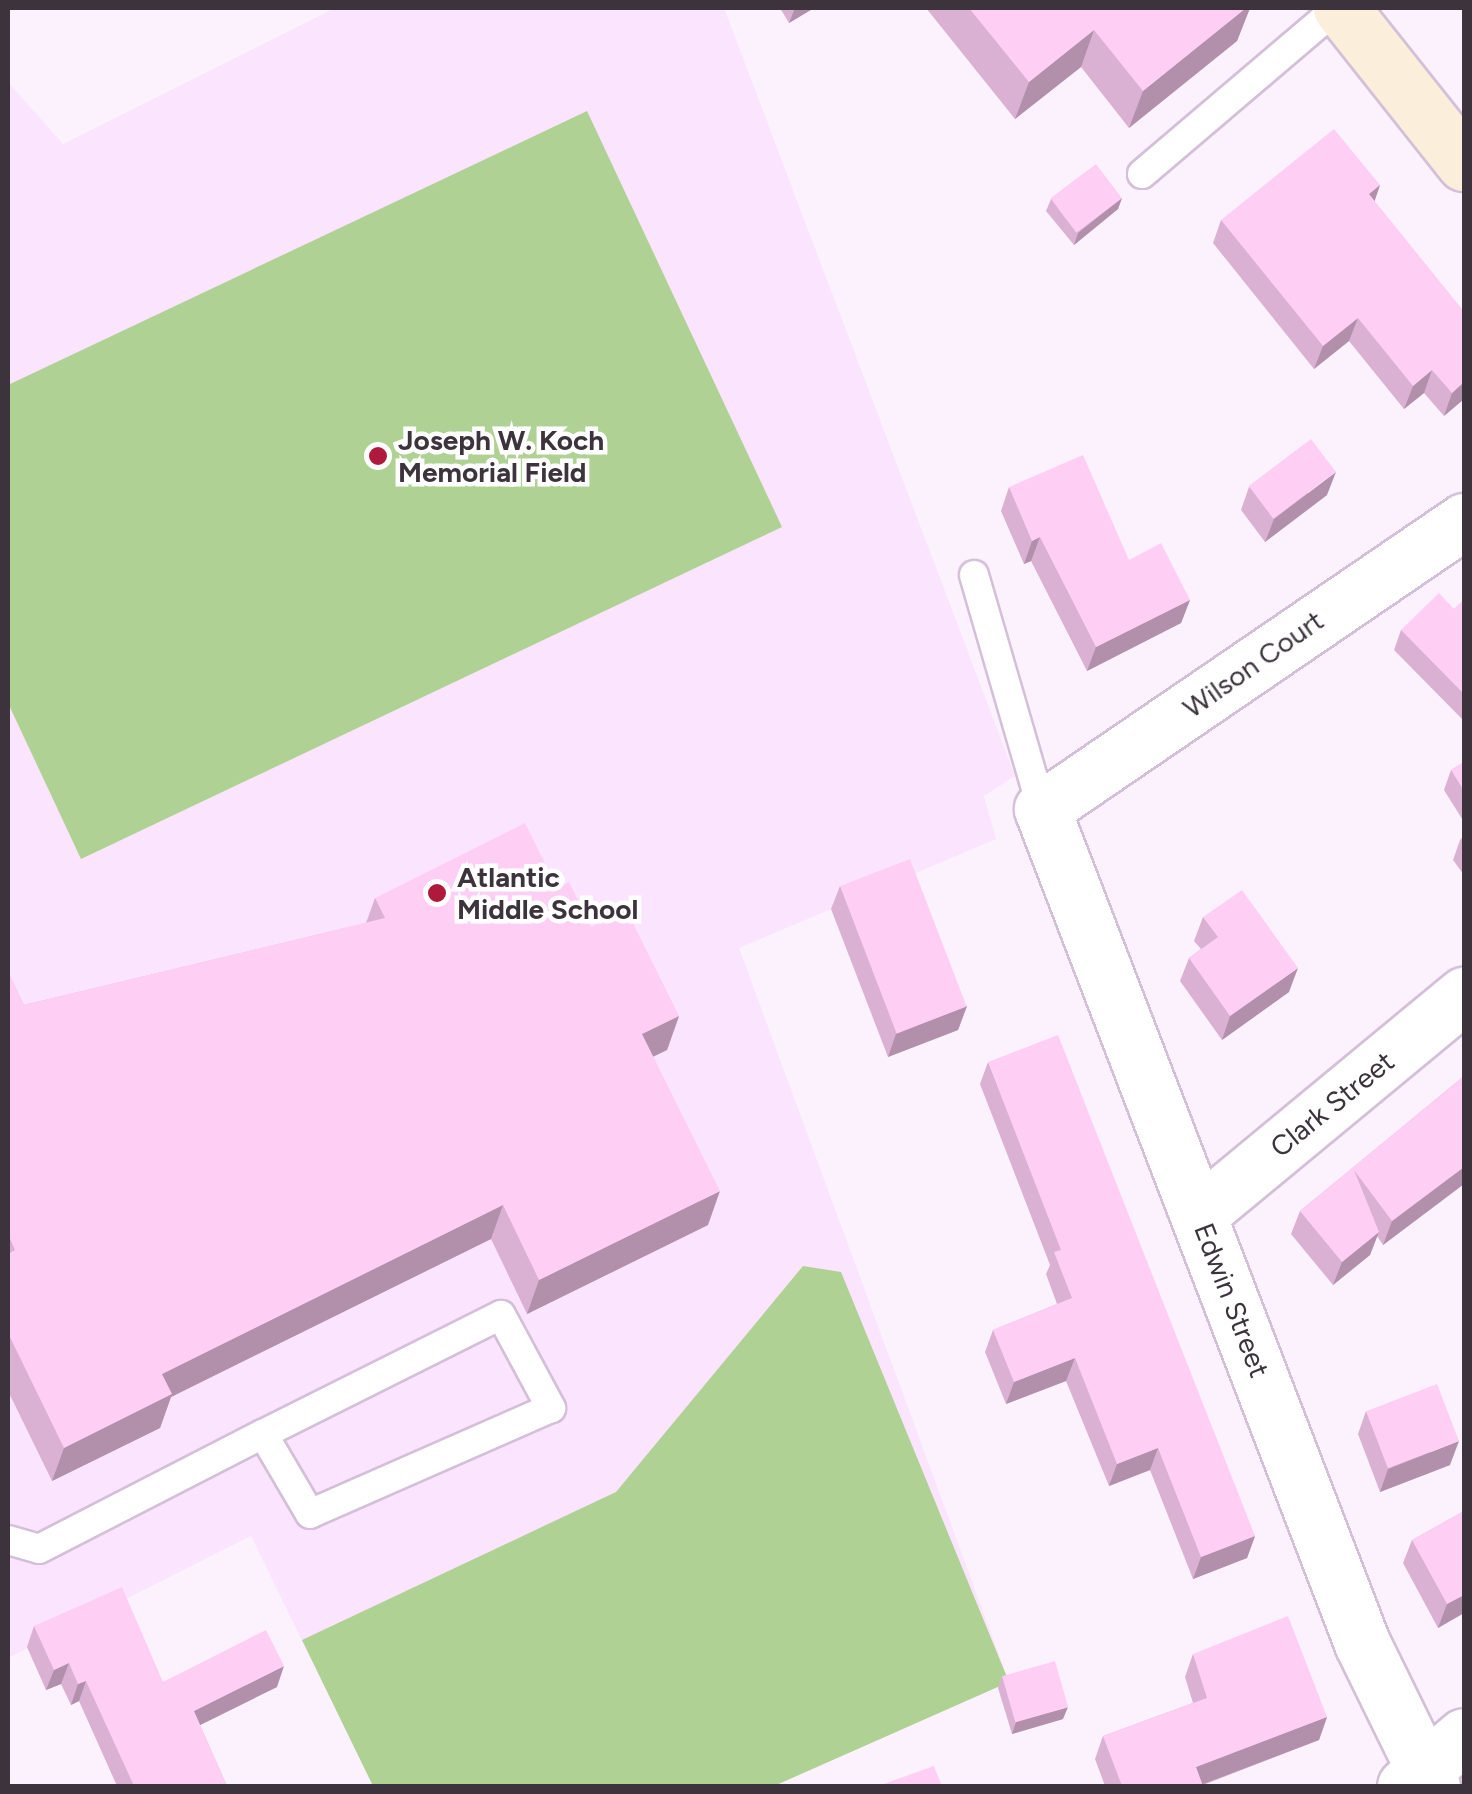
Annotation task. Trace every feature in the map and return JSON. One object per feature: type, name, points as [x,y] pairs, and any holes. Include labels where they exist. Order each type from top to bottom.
[{"type":"main road","points":[[1339,8],[1464,164]]},
{"type":"street","name":"Wilson Court","points":[[1042,809],[1464,520]]},
{"type":"street","name":"Edwin Street","points":[[1042,809],[1362,1643],[1432,1769]]},
{"type":"street","name":"Clark Street","points":[[1199,1214],[1464,994]]},
{"type":"lane","points":[[1142,174],[1339,8]]},
{"type":"lane","points":[[974,576],[1042,809]]},
{"type":"lane","points":[[8,1540],[39,1548],[263,1434],[501,1315],[551,1408],[310,1514],[263,1434]]},
{"type":"shaded area","name":"Atlantic Middle School","points":[[335,8],[724,8],[1015,776],[984,796],[996,839],[739,948],[1009,1682],[774,1786],[373,1786],[251,1536],[8,1658],[8,82],[63,144]]},
{"type":"green space","name":"Joseph W. Koch Memorial Field","points":[[587,111],[782,527],[81,859],[8,703],[8,385]]},
{"type":"green space","points":[[803,1266],[841,1272],[1009,1682],[774,1786],[373,1786],[302,1640],[616,1492]]},
{"type":"building","points":[[969,8],[1246,8],[1143,91],[1094,30],[1029,82]]},
{"type":"building","points":[[1334,129],[1380,185],[1369,194],[1464,312],[1464,382],[1452,393],[1432,370],[1413,386],[1358,318],[1323,346],[1221,220]]},
{"type":"building","points":[[1096,164],[1122,198],[1076,233],[1050,198]]},
{"type":"building","points":[[1311,439],[1336,472],[1273,519],[1249,486]]},
{"type":"building","points":[[1083,455],[1129,560],[1161,543],[1190,600],[1096,647],[1040,537],[1032,541],[1009,487]]},
{"type":"building","points":[[1439,593],[1454,609],[1464,600],[1464,694],[1401,630]]},
{"type":"building","points":[[1464,762],[1464,791],[1451,770]]},
{"type":"building","points":[[525,823],[557,888],[569,882],[591,927],[626,909],[679,1016],[642,1034],[720,1191],[539,1280],[503,1205],[162,1374],[172,1394],[64,1448],[8,1333],[8,1254],[15,1250],[8,1234],[8,972],[24,1005],[385,918],[375,898]]},
{"type":"building","points":[[910,859],[967,1007],[897,1033],[840,886]]},
{"type":"building","points":[[1242,890],[1298,968],[1230,1016],[1189,958],[1218,937],[1203,917]]},
{"type":"building","points":[[1058,1035],[1255,1536],[1201,1557],[1158,1448],[1117,1464],[1075,1358],[1014,1382],[993,1330],[1072,1298],[1054,1252],[1061,1250],[988,1062]]},
{"type":"building","points":[[1464,1076],[1464,1167],[1392,1221],[1354,1170],[1379,1232],[1342,1262],[1300,1211]]},
{"type":"building","points":[[1437,1384],[1459,1441],[1388,1468],[1366,1411]]},
{"type":"building","points":[[1464,1511],[1464,1595],[1447,1604],[1412,1540]]},
{"type":"building","points":[[122,1587],[163,1682],[266,1630],[284,1666],[194,1711],[227,1786],[134,1786],[86,1681],[78,1684],[69,1663],[54,1670],[34,1626]]},
{"type":"building","points":[[1288,1616],[1327,1717],[1196,1767],[1203,1786],[1122,1786],[1103,1736],[1207,1698],[1193,1654]]},
{"type":"building","points":[[1055,1661],[1068,1707],[1015,1722],[1002,1676]]},
{"type":"building","points":[[934,1766],[942,1786],[878,1786]]},
{"type":"place","name":"Joseph W. Koch Memorial Field","points":[[378,456]]},
{"type":"place","name":"Atlantic Middle School","points":[[437,893]]}]
